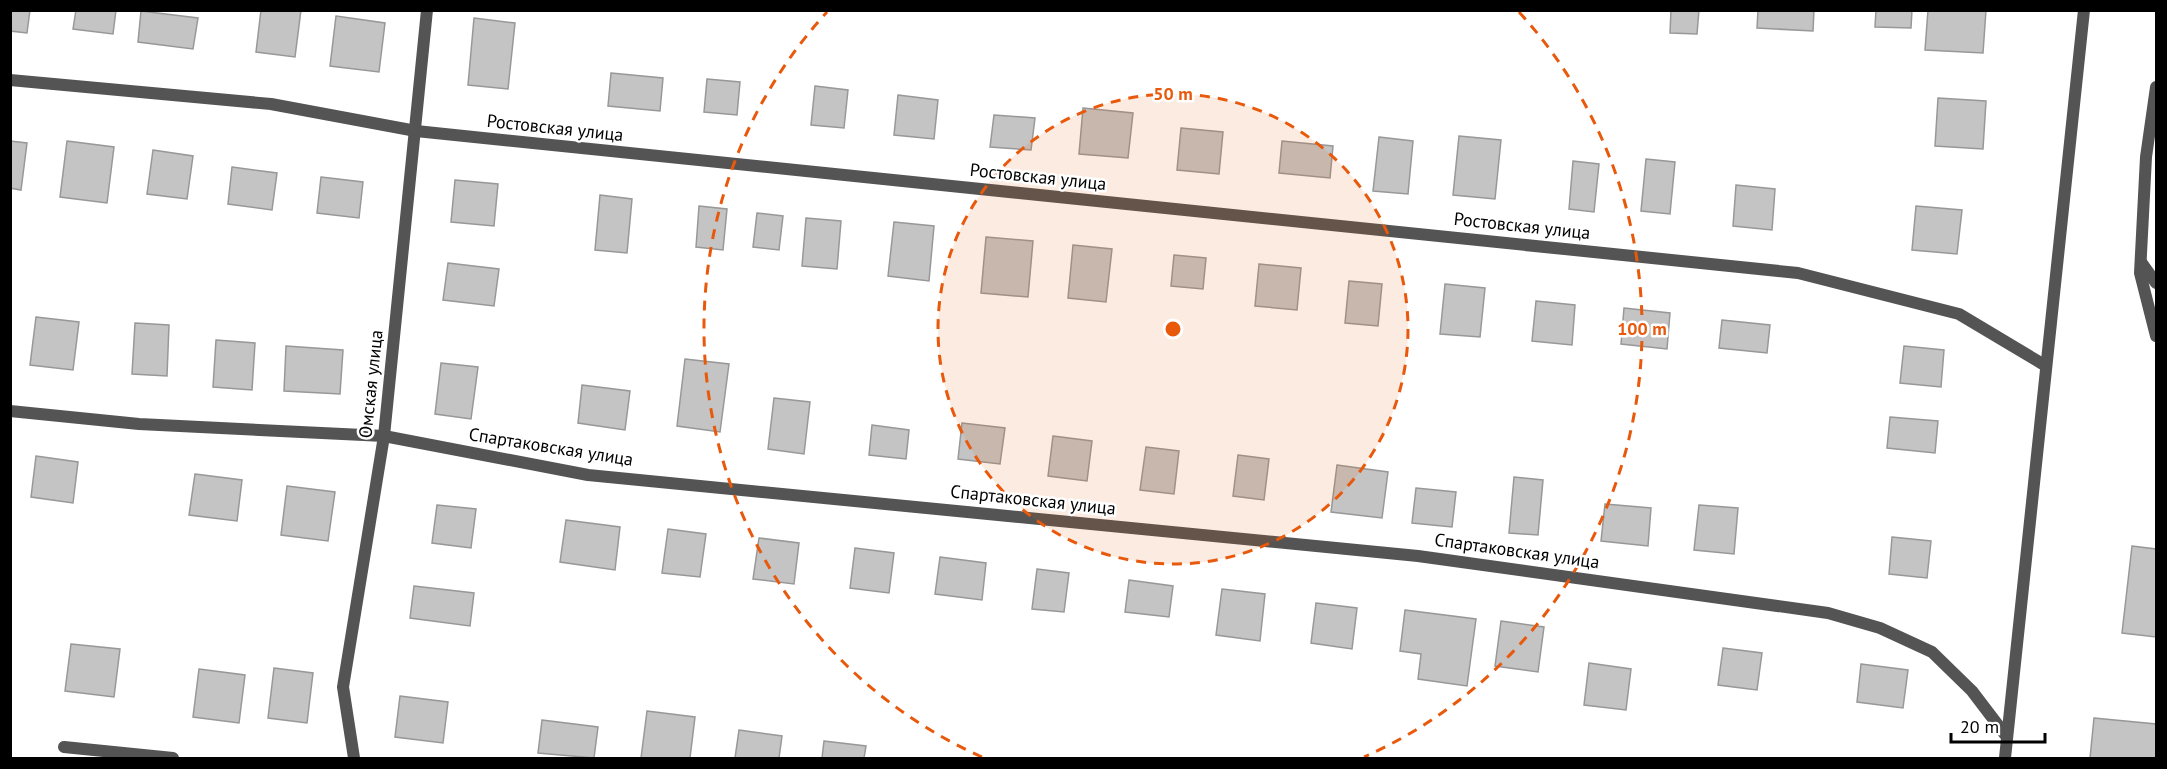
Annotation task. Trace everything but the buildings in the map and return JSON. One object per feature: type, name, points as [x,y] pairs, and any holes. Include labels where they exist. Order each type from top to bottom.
[{"type":"street","name":"Омская улица","points":[[354,759],[343,687],[384,435],[427,10]]},
{"type":"street","points":[[2005,759],[2084,10]]},
{"type":"street","name":"Ростовская улица","points":[[10,80],[271,104],[416,131],[1798,273],[1959,314],[2046,366]]},
{"type":"street","points":[[2157,87],[2146,157],[2140,273],[2157,336]]},
{"type":"street","points":[[2141,262],[2157,283]]},
{"type":"street","name":"Спартаковская улица","points":[[10,411],[139,424],[384,435],[588,475],[1418,556],[1828,613],[1880,628],[1932,652],[1972,691],[2007,737]]},
{"type":"street","points":[[64,747],[173,759]]}]
